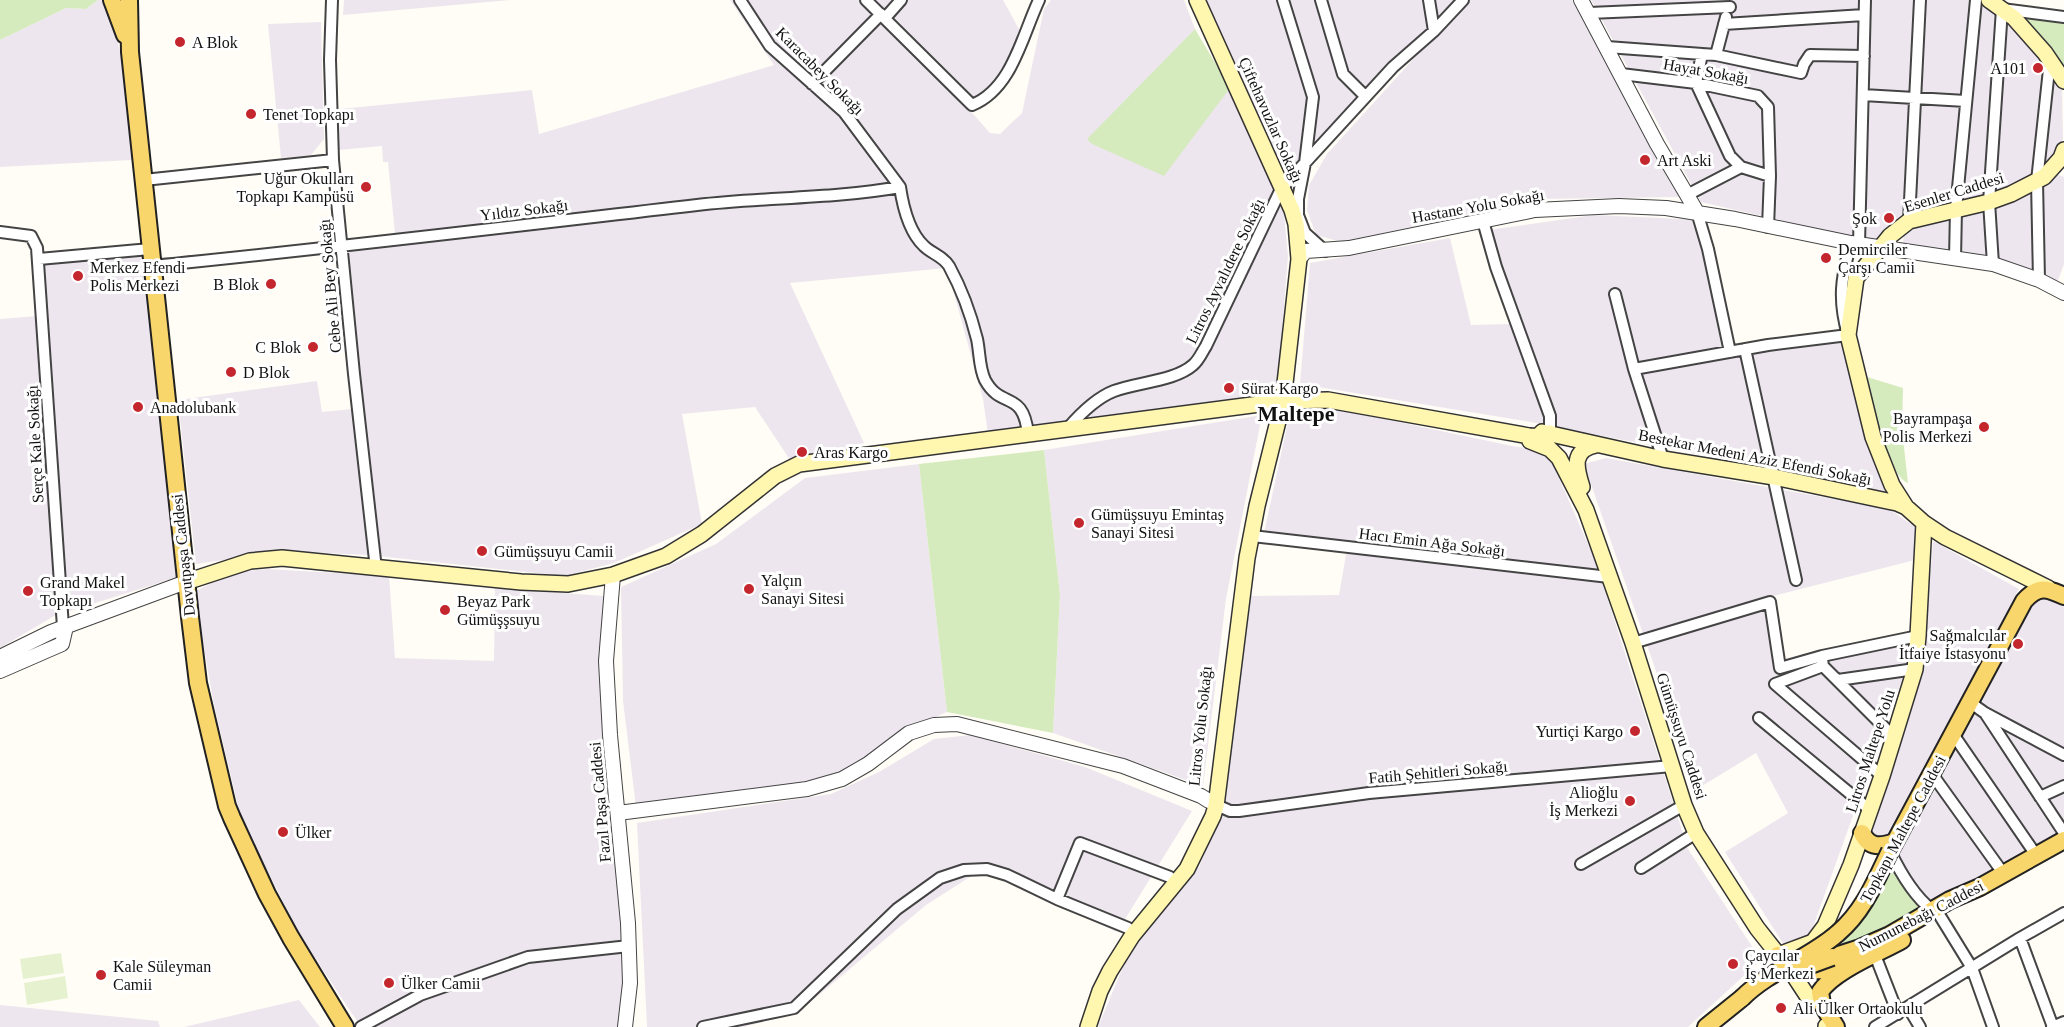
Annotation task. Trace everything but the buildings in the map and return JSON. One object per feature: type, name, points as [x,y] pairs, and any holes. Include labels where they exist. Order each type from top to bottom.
[{"type":"main road","name":"Davutpaşa Caddesi","points":[[112,0],[130,52]]},
{"type":"main road","name":"Davutpaşa Caddesi","points":[[129,0],[130,52],[198,683],[227,806],[267,894],[291,939],[345,1027]]},
{"type":"main road","name":"Çiftehavuzlar Sokağı","points":[[1197,0],[1289,196],[1296,224],[1299,259]]},
{"type":"main road","points":[[1989,0],[2014,18],[2050,60],[2064,81]]},
{"type":"main road","name":"Esenler Caddesi","points":[[1848,334],[1856,278],[1890,236],[1909,221],[1989,202],[2011,194],[2059,169],[2064,150]]},
{"type":"main road","name":"Litros Yolu Sokağı","points":[[1088,1027],[1100,991],[1110,971],[1132,936],[1186,869],[1213,816],[1212,804],[1223,678],[1268,428],[1276,408],[1283,401],[1299,259]]},
{"type":"main road","points":[[1848,334],[1873,437],[1892,485],[1906,507],[1924,524],[1945,537],[2064,596]]},
{"type":"main road","points":[[186,582],[250,561],[282,558],[376,569],[568,584],[613,575],[666,556],[702,534],[775,476],[799,464],[1283,401],[1328,399],[1452,421],[1522,439],[1550,449],[1565,467],[1586,510]]},
{"type":"main road","name":"Bestekar Medeni Aziz Efendi Sokağı","points":[[1452,421],[1529,436],[1545,437],[1550,433],[1663,459],[1774,477],[1897,503],[1906,507]]},
{"type":"main road","points":[[1586,510],[1577,459],[1582,450],[1596,445]]},
{"type":"main road","name":"Gümüşsuyu Caddesi","points":[[1586,510],[1633,643],[1684,805],[1696,833],[1757,928],[1791,971],[1810,1000]]},
{"type":"main road","name":"Litros Maltepe Yolu","points":[[1778,955],[1813,942],[1825,926],[1841,891],[1882,776],[1915,669],[1924,524]]},
{"type":"main road","name":"Topkapı Maltepe Caddesi","points":[[1706,1027],[1765,978],[1818,948],[1839,933],[1862,907],[1892,846],[2024,601],[2031,593],[2048,588]]},
{"type":"main road","name":"Litros Yolu Sokağı","points":[[1079,1027],[1094,985],[1128,928],[1170,878],[1189,850],[1212,804]]},
{"type":"main road","points":[[1862,833],[1870,843],[1892,846]]},
{"type":"main road","name":"Numunebağı Caddesi","points":[[1742,998],[1811,963],[1860,948],[1936,913],[1963,893],[1980,887],[2064,840]]},
{"type":"main road","points":[[1829,1027],[1820,992],[1828,983],[1847,968],[1875,955],[1936,913]]},
{"type":"main road","points":[[1778,955],[1792,964],[1812,971],[1847,968]]},
{"type":"main road","points":[[1810,1000],[1829,1027]]},
{"type":"street","name":"Cebe Ali Bey Sokağı","points":[[332,0],[330,60],[333,160],[376,569]]},
{"type":"street","name":"Karacabey Sokağı","points":[[740,0],[770,46],[844,112],[900,187],[903,203],[915,235],[924,247],[948,264],[956,281],[977,341],[984,378],[997,394],[1022,409],[1026,417],[1028,434]]},
{"type":"street","points":[[866,0],[972,105],[986,98],[999,85],[1015,57],[1039,0]]},
{"type":"street","points":[[812,84],[901,0]]},
{"type":"street","points":[[1283,0],[1313,90],[1305,163],[1289,196]]},
{"type":"street","points":[[1322,0],[1343,74],[1365,96]]},
{"type":"street","points":[[1429,0],[1434,31]]},
{"type":"street","points":[[1289,196],[1305,163],[1393,67],[1434,31],[1463,0]]},
{"type":"street","points":[[1581,0],[1657,144],[1697,213],[1708,249],[1730,352]]},
{"type":"street","points":[[1634,369],[1745,349],[1848,334],[1840,297],[1845,265],[1855,244],[1863,95],[1865,0]]},
{"type":"street","points":[[1909,221],[1920,0]]},
{"type":"street","points":[[1954,259],[1956,209],[1976,0]]},
{"type":"street","points":[[1589,13],[1731,3],[1716,55]]},
{"type":"street","points":[[1992,264],[1989,202],[2002,9],[2064,17]]},
{"type":"street","points":[[1724,24],[1864,15]]},
{"type":"street","points":[[1607,47],[1716,55],[1801,73],[1810,56],[1864,56]]},
{"type":"street","points":[[1702,54],[1696,83],[1730,156],[1741,167],[1770,176]]},
{"type":"street","points":[[2038,280],[2037,181],[2050,60]]},
{"type":"street","name":"Hayat Sokağı","points":[[1621,74],[1696,83],[1758,96],[1768,107],[1770,176],[1768,227]]},
{"type":"street","points":[[1863,95],[1966,101]]},
{"type":"street","points":[[144,180],[333,160]]},
{"type":"street","points":[[1687,195],[1741,167]]},
{"type":"street","name":"Yıldız Sokağı","points":[[151,258],[342,247],[723,202],[856,195],[900,187]]},
{"type":"street","points":[[1289,196],[1302,227],[1325,251]]},
{"type":"street","name":"Litros Ayvalıdere Sokağı","points":[[1068,428],[1103,396],[1115,390],[1179,373],[1194,364],[1289,196]]},
{"type":"street","name":"Hastane Yolu Sokağı","points":[[1299,259],[1306,251],[1349,248],[1535,210],[1619,206],[1666,208],[1855,244],[1992,264],[2038,280],[2064,293]]},
{"type":"street","points":[[1483,221],[1496,267],[1550,416],[1550,433]]},
{"type":"street","name":"Serçe Kale Sokağı","points":[[0,232],[31,236],[39,259],[63,627]]},
{"type":"street","points":[[39,259],[151,258]]},
{"type":"street","points":[[1615,294],[1634,369],[1663,459]]},
{"type":"street","points":[[1745,349],[1796,580]]},
{"type":"street","name":"Hacı Emin Ağa Sokağı","points":[[1247,535],[1609,577]]},
{"type":"street","name":"Fazıl Paşa Caddesi","points":[[613,575],[606,661],[610,735],[629,946],[630,983],[625,1027]]},
{"type":"street","points":[[0,657],[63,627],[186,582]]},
{"type":"street","points":[[1633,643],[1770,602],[1780,668],[1822,661],[1918,636]]},
{"type":"street","points":[[0,671],[62,644],[63,627]]},
{"type":"street","points":[[1822,661],[1894,737]]},
{"type":"street","points":[[1822,661],[1774,684],[1882,776]]},
{"type":"street","points":[[1838,680],[1915,669]]},
{"type":"street","points":[[1971,703],[2064,755]]},
{"type":"street","points":[[1985,712],[2064,833]]},
{"type":"street","points":[[1759,718],[1870,810]]},
{"type":"street","points":[[618,813],[807,789],[842,780],[868,764],[909,733],[945,724],[967,727],[1123,765],[1201,796],[1212,804]]},
{"type":"street","points":[[1953,734],[2036,855]]},
{"type":"street","name":"Fatih Şehitleri Sokağı","points":[[1212,804],[1230,811],[1239,811],[1369,793],[1672,766]]},
{"type":"street","points":[[1932,774],[2003,873]]},
{"type":"street","points":[[2040,797],[2064,786]]},
{"type":"street","points":[[1581,864],[1684,805]]},
{"type":"street","points":[[1641,868],[1696,833]]},
{"type":"street","points":[[1057,899],[1080,843],[1170,878]]},
{"type":"street","points":[[1892,846],[1908,881],[1923,902],[1936,913],[1972,968],[1993,1027]]},
{"type":"street","points":[[703,1027],[794,1008],[897,909],[940,878],[964,870],[987,869],[1007,875],[1057,899],[1128,928]]},
{"type":"street","points":[[1875,1027],[2020,938],[2064,914]]},
{"type":"street","points":[[2020,938],[2052,1027],[2064,1022]]},
{"type":"street","points":[[361,1027],[420,995],[528,957],[629,946]]},
{"type":"street","points":[[1875,955],[1898,1014]]},
{"type":"street","points":[[1908,1007],[1920,1027]]},
{"type":"shaded area","points":[[101,0],[110,12],[122,60],[132,160],[0,167],[0,40],[66,8],[86,9]]},
{"type":"shaded area","points":[[344,0],[511,0],[343,15]]},
{"type":"shaded area","points":[[730,0],[1003,0],[1020,31],[1020,37],[993,83],[977,97],[959,98],[990,133],[1000,134],[1022,113],[1044,9],[1051,0],[1184,0],[1195,29],[1088,140],[1230,88],[1284,214],[1288,256],[1277,392],[988,434],[983,399],[947,268],[790,283],[864,443],[790,460],[755,407],[682,414],[702,524],[614,563],[564,576],[368,555],[286,551],[196,564],[178,400],[317,381],[322,412],[352,409],[337,253],[348,239],[395,234],[388,162],[383,162],[382,146],[339,150],[340,109],[532,90],[539,134],[774,65]]},
{"type":"shaded area","points":[[1204,0],[1454,0],[1286,174]]},
{"type":"shaded area","points":[[1467,0],[1572,0],[1679,197],[1540,199],[1341,242],[1316,235],[1307,210],[1309,185],[1327,154]]},
{"type":"shaded area","points":[[1591,0],[1969,0],[2011,21],[2043,58],[2062,89],[2063,139],[2051,165],[2012,190],[1916,213],[1876,240],[1853,237],[1701,202]]},
{"type":"shaded area","points":[[321,22],[324,139],[311,155],[281,158],[268,24]]},
{"type":"shaded area","points":[[2059,175],[2064,177],[2064,264],[2057,283],[2007,263],[1903,244],[1904,229],[2016,199]]},
{"type":"shaded area","points":[[1594,215],[1706,220],[1735,345],[1842,332],[1890,492],[1536,423],[1300,384],[1310,263],[1450,238],[1471,325],[1510,324],[1481,231]]},
{"type":"shaded area","points":[[143,243],[178,577],[54,616],[0,648],[0,319],[38,316],[39,255]]},
{"type":"shaded area","points":[[1291,408],[1337,409],[1512,446],[1547,451],[1595,560],[1688,849],[1761,960],[1688,1027],[1098,1027],[1128,955],[1199,867],[1221,815],[1251,596],[1339,595],[1347,549],[1262,542]]},
{"type":"shaded area","points":[[1262,415],[1226,599],[1203,786],[1053,733],[1060,595],[1044,450]]},
{"type":"shaded area","points":[[1606,458],[1889,509],[1915,527],[1915,560],[1773,596],[1783,662],[1914,634],[1903,677],[1809,938],[1784,945],[1725,852],[1788,813],[1756,753],[1697,789],[1584,464]]},
{"type":"shaded area","points":[[919,464],[947,712],[904,730],[855,767],[814,780],[636,807],[623,701],[621,587],[716,544],[805,478]]},
{"type":"shaded area","points":[[1933,541],[2019,589],[1889,840],[1868,833],[1923,662]]},
{"type":"shaded area","points":[[268,569],[389,576],[395,658],[494,661],[495,588],[604,596],[624,974],[619,1027],[361,1027],[301,937],[241,819],[214,705],[194,592],[233,572]]},
{"type":"shaded area","points":[[2039,594],[2064,599],[2064,829],[1922,912],[1891,866],[1978,698]]},
{"type":"shaded area","points":[[971,735],[1085,767],[1192,811],[1117,932],[989,873],[973,875],[926,905],[796,1014],[743,1027],[647,1027],[637,823],[831,794],[879,772],[934,739]]},
{"type":"shaded area","points":[[299,1000],[320,1027],[184,1027]]},
{"type":"shaded area","points":[[0,1005],[158,1021],[160,1027],[0,1027]]},
{"type":"green space","points":[[0,0],[98,0],[86,9],[66,8],[0,40]]},
{"type":"green space","points":[[2018,16],[2064,21],[2064,72]]},
{"type":"green space","points":[[1195,29],[1230,88],[1164,176],[1092,144],[1087,139]]},
{"type":"green space","points":[[1867,377],[1903,388],[1902,430],[1908,483],[1900,477],[1887,451],[1876,418]]},
{"type":"green space","points":[[1044,450],[1060,595],[1053,733],[947,712],[919,464]]},
{"type":"green space","points":[[1891,866],[1922,912],[1876,935],[1845,945],[1841,940],[1882,887]]},
{"type":"green space","points":[[61,953],[64,973],[23,979],[20,959]]},
{"type":"green space","points":[[65,976],[68,998],[27,1005],[24,983]]},
{"type":"place","name":"A Blok","points":[[180,42]]},
{"type":"place","name":"A101","points":[[2038,68]]},
{"type":"place","name":"Tenet Topkapı","points":[[251,114]]},
{"type":"place","name":"Art Aski","points":[[1645,160]]},
{"type":"place","name":"Uğur Okulları Topkapı Kampüsü","points":[[366,187]]},
{"type":"place","name":"Şok","points":[[1889,218]]},
{"type":"place","name":"Demirciler Çarşı Camii","points":[[1826,258]]},
{"type":"place","name":"Merkez Efendi Polis Merkezi","points":[[78,276]]},
{"type":"place","name":"B Blok","points":[[271,284]]},
{"type":"place","name":"C Blok","points":[[313,347]]},
{"type":"place","name":"D Blok","points":[[231,372]]},
{"type":"place","name":"Sürat Kargo","points":[[1229,388]]},
{"type":"place","name":"Anadolubank","points":[[138,407]]},
{"type":"place","name":"Bayrampaşa Polis Merkezi","points":[[1984,427]]},
{"type":"place","name":"Aras Kargo","points":[[802,452]]},
{"type":"place","name":"Gümüşsuyu Emintaş Sanayi Sitesi","points":[[1079,523]]},
{"type":"place","name":"Gümüşsuyu Camii","points":[[482,551]]},
{"type":"place","name":"Yalçın Sanayi Sitesi","points":[[749,589]]},
{"type":"place","name":"Grand Makel Topkapı","points":[[28,591]]},
{"type":"place","name":"Beyaz Park Gümüşşsuyu","points":[[445,610]]},
{"type":"place","name":"Sağmalcılar İtfaiye İstasyonu","points":[[2018,644]]},
{"type":"place","name":"Yurtiçi Kargo","points":[[1635,731]]},
{"type":"place","name":"Alioğlu İş Merkezi","points":[[1630,801]]},
{"type":"place","name":"Ülker","points":[[283,832]]},
{"type":"place","name":"Çaycılar İş Merkezi","points":[[1733,964]]},
{"type":"place","name":"Kale Süleyman Camii","points":[[101,975]]},
{"type":"place","name":"Ülker Camii","points":[[389,983]]},
{"type":"place","name":"Ali Ülker Ortaokulu","points":[[1781,1008]]},
{"type":"district","name":"Maltepe","points":[[1296,413]]}]
